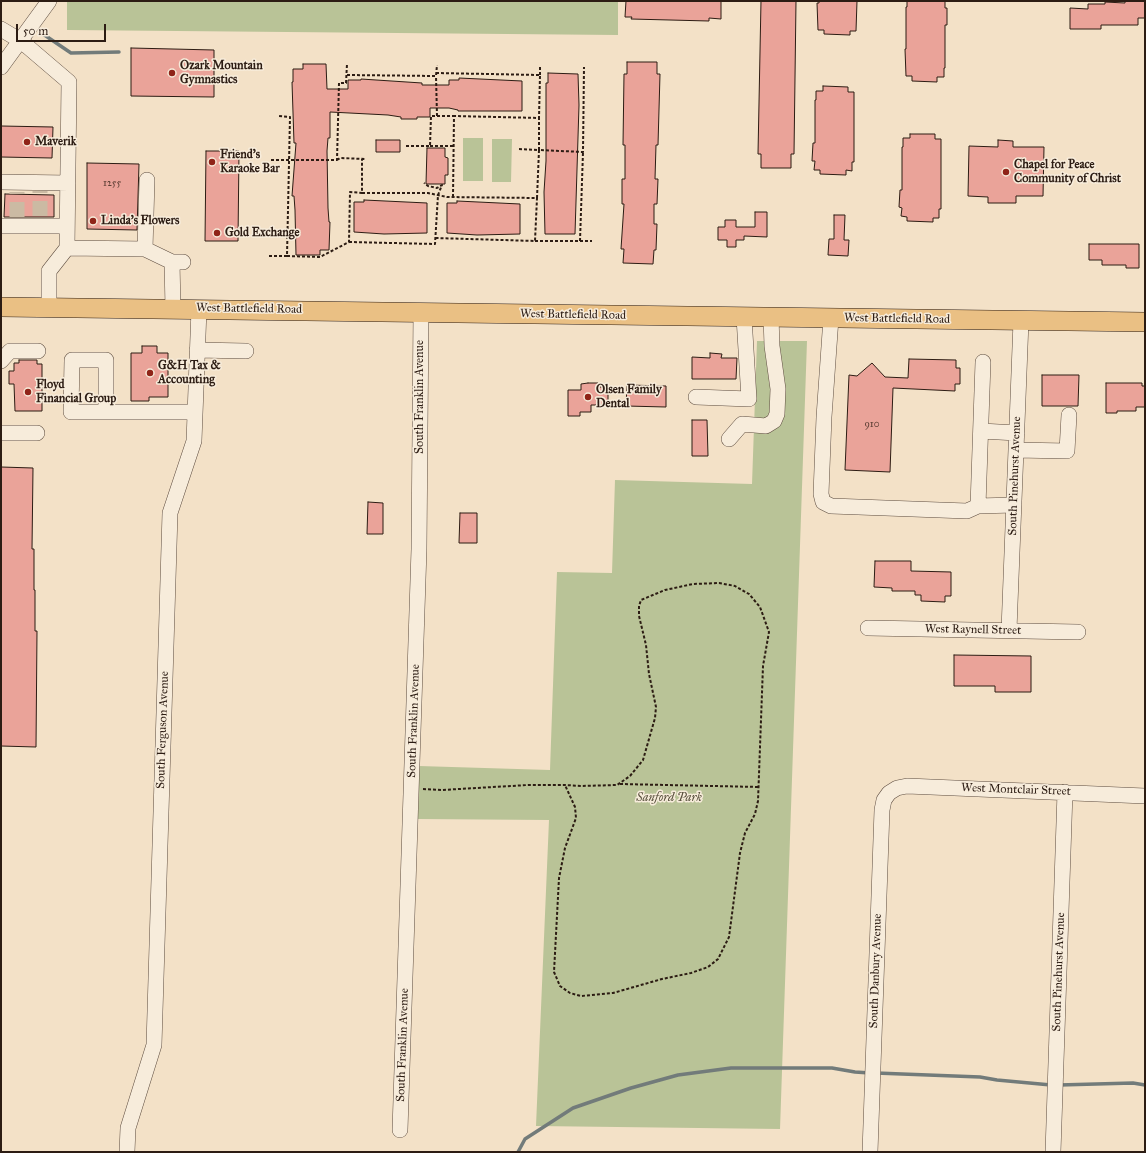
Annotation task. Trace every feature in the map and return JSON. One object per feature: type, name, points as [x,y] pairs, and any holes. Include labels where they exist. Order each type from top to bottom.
[{"type":"main road","name":"West Battlefield Road","points":[[1,307],[173,308],[1145,322]]},
{"type":"street","points":[[1,67],[49,1]]},
{"type":"street","points":[[1,29],[21,41],[69,82],[67,248],[49,271],[49,307]]},
{"type":"street","points":[[146,249],[147,180]]},
{"type":"street","points":[[1,182],[18,187],[40,187],[68,183]]},
{"type":"street","points":[[1,226],[17,221],[40,221],[67,226]]},
{"type":"street","points":[[67,248],[146,249],[178,262],[173,308]]},
{"type":"street","name":"South Ferguson Avenue","points":[[127,1152],[128,1128],[154,1045],[170,514],[194,441],[199,309]]},
{"type":"street","name":"South Franklin Avenue","points":[[400,1130],[419,549],[421,312]]},
{"type":"street","points":[[696,398],[749,399],[744,317]]},
{"type":"street","points":[[729,439],[742,424],[766,426],[774,421],[777,414],[778,389],[772,346],[771,317]]},
{"type":"street","points":[[831,318],[824,402],[821,494],[823,502],[831,506],[967,511],[978,506],[1014,505]]},
{"type":"street","name":"South Pinehurst Avenue","points":[[1009,630],[1021,321]]},
{"type":"street","points":[[1,361],[10,350],[38,351]]},
{"type":"street","points":[[197,350],[246,351]]},
{"type":"street","points":[[978,506],[983,362]]},
{"type":"street","points":[[106,412],[195,412]]},
{"type":"street","points":[[1016,450],[1068,451],[1069,414]]},
{"type":"street","points":[[981,431],[1017,433]]},
{"type":"street","points":[[1,433],[37,433]]},
{"type":"street","name":"West Raynell Street","points":[[868,628],[1078,632]]},
{"type":"street","name":"West Montclair Street","points":[[889,793],[897,788],[907,786],[1145,796]]},
{"type":"street","name":"South Pinehurst Avenue","points":[[1053,1152],[1065,792]]},
{"type":"street","name":"South Danbury Avenue","points":[[870,1152],[882,810],[884,800],[889,793]]},
{"type":"path","points":[[337,160],[339,83],[346,83],[347,64]]},
{"type":"path","points":[[437,65],[437,116]]},
{"type":"path","points":[[535,241],[539,150],[540,67]]},
{"type":"path","points":[[580,241],[584,67]]},
{"type":"path","points":[[347,75],[540,75]]},
{"type":"path","points":[[279,116],[290,117],[287,256]]},
{"type":"path","points":[[430,146],[432,116],[539,118]]},
{"type":"path","points":[[453,197],[454,116]]},
{"type":"path","points":[[406,146],[454,146]]},
{"type":"path","points":[[518,149],[583,152]]},
{"type":"path","points":[[271,160],[337,160],[340,158],[363,158],[362,193]]},
{"type":"path","points":[[269,256],[320,257],[349,242],[435,244],[438,195],[442,185],[437,188],[428,186],[424,183]]},
{"type":"path","points":[[349,242],[350,192],[428,193],[453,197],[536,198]]},
{"type":"path","points":[[436,238],[592,241]]},
{"type":"path","points":[[565,785],[575,807],[576,818],[565,848],[559,878],[554,972],[560,986],[570,993],[581,996],[613,993],[662,979],[691,973],[708,967],[718,958],[729,937],[740,853],[745,832],[755,814],[758,801],[763,666],[769,632],[760,607],[749,594],[735,586],[719,583],[693,584],[664,590],[641,600],[639,606],[639,616],[647,651],[649,674],[656,707],[655,718],[642,760],[630,776],[619,784]]},
{"type":"path","points":[[412,788],[442,790],[509,786],[601,786],[619,784],[759,787]]},
{"type":"green space","points":[[67,1],[618,1],[618,35],[67,30]]},
{"type":"green space","points":[[463,138],[483,138],[483,181],[463,181]]},
{"type":"green space","points":[[492,139],[512,139],[511,182],[492,182]]},
{"type":"green space","name":"Sanford Park","points":[[757,341],[807,341],[780,1129],[536,1126],[549,820],[418,819],[419,766],[550,770],[557,572],[612,573],[615,480],[752,484]]},
{"type":"building","points":[[626,1],[721,1],[721,19],[709,18],[709,21],[631,19],[632,17],[625,17]]},
{"type":"building","points":[[761,1],[796,1],[794,154],[791,154],[791,168],[761,168],[761,154],[758,154]]},
{"type":"building","points":[[819,1],[857,1],[856,31],[850,31],[850,35],[824,34],[824,30],[818,30],[817,3],[819,3]]},
{"type":"building","points":[[907,1],[945,1],[945,8],[947,8],[947,25],[945,25],[945,68],[944,77],[937,77],[937,82],[912,81],[912,76],[906,76],[905,49]]},
{"type":"building","points":[[1125,1],[1145,1],[1145,18],[1138,18],[1138,25],[1101,25],[1101,29],[1070,29],[1070,8],[1088,9],[1088,4],[1105,4],[1105,2],[1125,3]]},
{"type":"building","name":"Ozark Mountain Gymnastics","points":[[131,48],[214,50],[214,97],[131,96]]},
{"type":"building","points":[[627,62],[657,62],[657,74],[660,74],[658,145],[656,145],[655,179],[658,179],[657,204],[654,204],[654,224],[657,224],[656,250],[654,250],[653,264],[623,263],[624,249],[621,249],[624,204],[622,204],[622,179],[625,179],[625,145],[623,145],[624,74],[627,74]]},
{"type":"building","points":[[303,64],[326,64],[327,89],[348,89],[348,80],[361,79],[422,83],[422,85],[449,85],[449,80],[459,80],[459,78],[522,81],[522,111],[458,111],[449,108],[430,108],[430,117],[417,117],[417,119],[401,119],[401,117],[388,115],[330,112],[330,138],[328,138],[327,151],[328,208],[330,222],[329,250],[320,250],[320,255],[296,255],[295,210],[294,196],[292,196],[296,143],[294,143],[292,82],[293,69],[303,69]]},
{"type":"building","points":[[548,73],[578,74],[579,105],[575,234],[545,234],[544,192],[546,161],[546,83],[548,83]]},
{"type":"building","points":[[823,86],[848,87],[848,92],[854,92],[854,162],[852,162],[852,171],[846,170],[846,175],[820,174],[820,170],[814,170],[815,161],[812,161],[813,143],[815,143],[815,100],[816,91],[823,91]]},
{"type":"building","name":"Maverik","points":[[1,126],[53,127],[52,158],[1,157]]},
{"type":"building","points":[[910,134],[935,134],[935,139],[941,139],[941,209],[939,209],[939,218],[933,218],[933,222],[907,221],[907,217],[901,216],[902,208],[899,207],[900,190],[902,190],[902,147],[903,138],[910,138]]},
{"type":"building","points":[[376,140],[400,140],[400,152],[376,152]]},
{"type":"building","name":"Chapel for Peace Community of Christ","points":[[998,140],[1013,141],[1013,147],[1044,147],[1043,196],[1016,196],[1016,203],[988,203],[988,197],[968,196],[969,146],[998,147]]},
{"type":"building","points":[[427,148],[445,148],[445,157],[448,158],[448,175],[445,175],[445,184],[426,184]]},
{"type":"building","points":[[206,151],[239,151],[238,241],[205,241]]},
{"type":"building","points":[[87,163],[139,164],[137,230],[87,229]]},
{"type":"building","points":[[5,194],[54,195],[54,217],[4,217]]},
{"type":"building","points":[[364,200],[427,203],[427,233],[384,234],[354,232],[354,202],[364,202]]},
{"type":"building","points":[[457,201],[520,204],[520,234],[477,235],[447,233],[447,203],[457,203]]},
{"type":"building","points":[[755,212],[767,212],[767,237],[744,236],[744,240],[736,240],[736,247],[727,247],[727,240],[718,240],[718,227],[725,227],[725,220],[736,220],[736,227],[755,227]]},
{"type":"building","points":[[834,215],[845,215],[844,240],[849,240],[848,256],[828,255],[829,239],[834,239]]},
{"type":"building","points":[[1089,244],[1139,244],[1139,268],[1126,268],[1126,265],[1102,265],[1102,260],[1089,260]]},
{"type":"building","name":"G&H Tax & Accounting","points":[[142,346],[157,346],[157,353],[168,353],[168,397],[149,397],[149,401],[131,401],[131,353],[142,353]]},
{"type":"building","points":[[710,353],[722,354],[721,358],[737,358],[736,379],[692,379],[692,357],[710,358]]},
{"type":"building","points":[[909,359],[956,360],[956,368],[960,368],[960,384],[955,384],[955,391],[893,388],[890,472],[845,470],[849,375],[857,376],[872,363],[885,377],[908,378]]},
{"type":"building","name":"Floyd Financial Group","points":[[19,360],[37,360],[37,364],[42,364],[42,411],[15,411],[14,384],[9,384],[9,371],[14,371],[14,363],[19,363]]},
{"type":"building","points":[[1042,375],[1079,375],[1078,406],[1042,406]]},
{"type":"building","name":"Olsen Family Dental","points":[[598,383],[600,387],[608,387],[608,405],[591,405],[591,412],[580,412],[580,416],[568,416],[568,390],[581,390],[581,384]]},
{"type":"building","points":[[1106,383],[1142,383],[1142,386],[1145,386],[1145,407],[1136,407],[1136,411],[1117,411],[1117,413],[1106,413]]},
{"type":"building","points":[[627,385],[666,386],[666,407],[626,406]]},
{"type":"building","points":[[692,420],[707,420],[708,456],[692,456]]},
{"type":"building","points":[[1,467],[33,468],[32,549],[34,549],[35,631],[37,631],[36,747],[1,746]]},
{"type":"building","points":[[368,502],[383,503],[383,534],[367,534]]},
{"type":"building","points":[[460,513],[477,513],[477,543],[459,543]]},
{"type":"building","points":[[875,561],[911,561],[911,571],[951,572],[951,596],[945,596],[945,602],[921,601],[921,595],[915,595],[915,591],[892,591],[892,588],[874,587]]},
{"type":"building","points":[[954,655],[1031,656],[1031,692],[995,692],[995,686],[954,686]]},
{"type":"waterway","points":[[40,32],[71,53],[119,52]]},
{"type":"waterway","points":[[518,1152],[525,1139],[573,1108],[631,1088],[678,1075],[731,1068],[832,1068],[870,1073]]},
{"type":"waterway","points":[[876,1073],[980,1077],[1051,1085]]},
{"type":"waterway","points":[[1059,1085],[1133,1083],[1145,1085]]},
{"type":"tunnel","points":[[40,191],[40,216]]},
{"type":"tunnel","points":[[17,192],[17,217]]},
{"type":"place","name":"Ozark Mountain Gymnastics","points":[[172,73]]},
{"type":"place","name":"Maverik","points":[[27,142]]},
{"type":"place","name":"Friend's Karaoke Bar","points":[[212,162]]},
{"type":"place","name":"Chapel for Peace Community of Christ","points":[[1006,172]]},
{"type":"place","name":"Linda's Flowers","points":[[93,221]]},
{"type":"place","name":"Gold Exchange","points":[[217,233]]},
{"type":"place","name":"G&H Tax & Accounting","points":[[150,373]]},
{"type":"place","name":"Floyd Financial Group","points":[[28,392]]},
{"type":"place","name":"Olsen Family Dental","points":[[588,397]]}]
